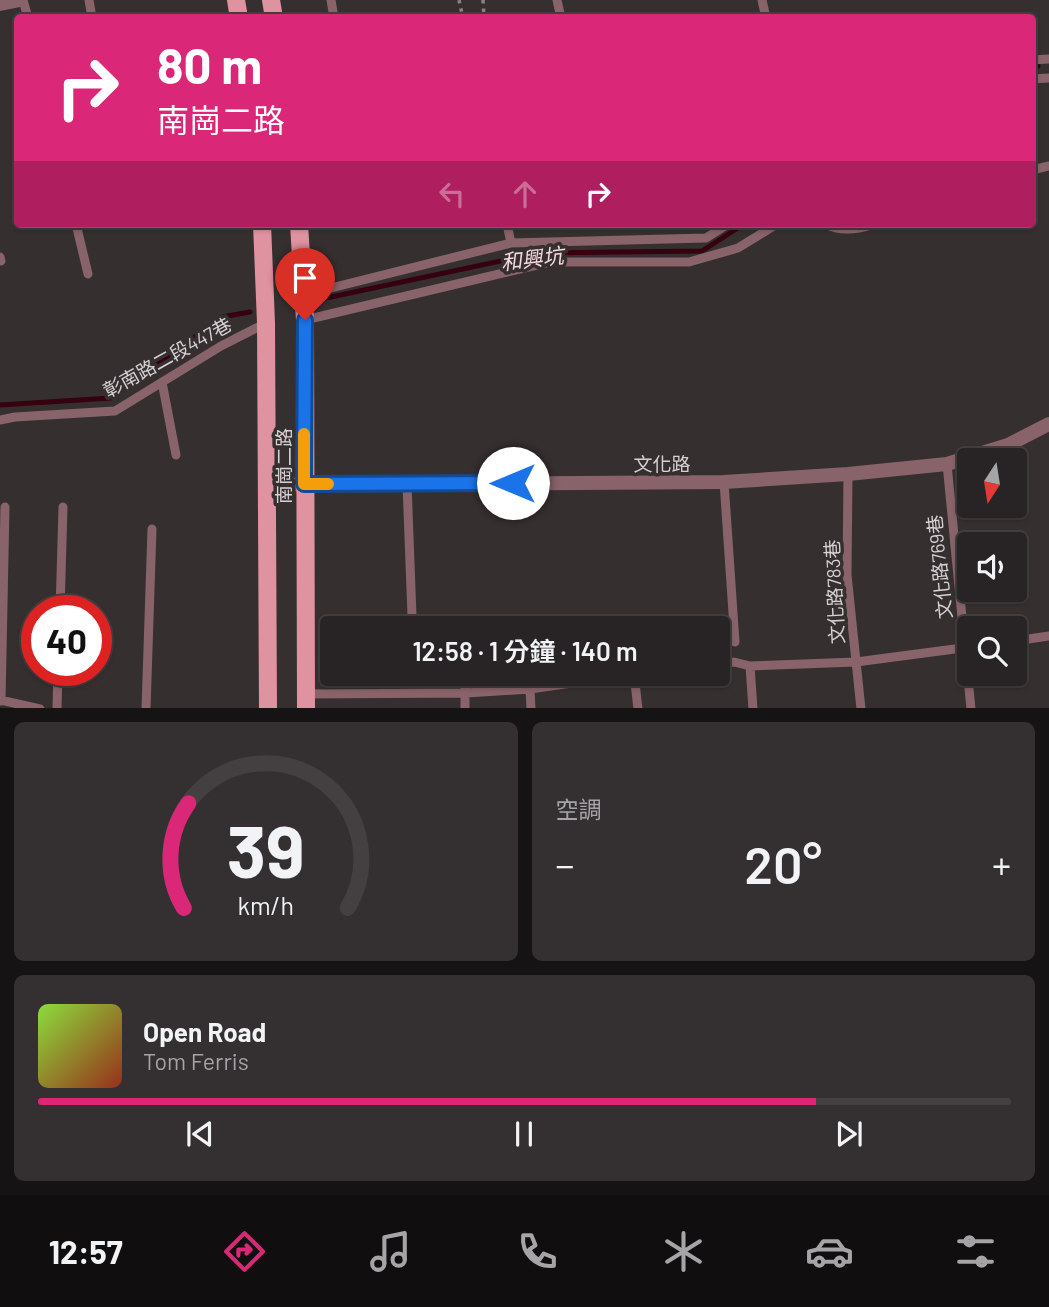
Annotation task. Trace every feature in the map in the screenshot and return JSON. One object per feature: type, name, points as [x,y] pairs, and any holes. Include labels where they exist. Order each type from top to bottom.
[{"type":"main road","name":"南崗二路","points":[[262,228],[266,323],[268,708]]},
{"type":"main road","name":"南崗二路","points":[[299,228],[305,320],[306,701]]},
{"type":"street","points":[[0,4],[22,0]]},
{"type":"street","name":"文化路","points":[[267,485],[724,482],[848,474],[947,464],[1008,445],[1049,424]]},
{"type":"lane","points":[[77,228],[88,274]]},
{"type":"lane","points":[[508,228],[511,243]]},
{"type":"lane","points":[[303,295],[511,243],[706,238],[722,228]]},
{"type":"lane","points":[[305,320],[550,262],[689,262],[738,248],[770,228]]},
{"type":"lane","points":[[833,228],[862,228]]},
{"type":"lane","name":"彰南路二段447巷","points":[[0,420],[115,411],[221,346],[266,323]]},
{"type":"lane","points":[[162,382],[176,455]]},
{"type":"lane","name":"文化路769巷","points":[[947,464],[964,616]]},
{"type":"lane","name":"文化路783巷","points":[[848,474],[847,575],[861,708]]},
{"type":"lane","points":[[724,482],[734,642]]},
{"type":"lane","points":[[407,484],[412,616]]},
{"type":"lane","points":[[5,507],[1,701],[20,706]]},
{"type":"lane","points":[[60,595],[63,507]]},
{"type":"lane","points":[[146,708],[152,529]]},
{"type":"lane","points":[[1027,639],[1049,636]]},
{"type":"lane","points":[[730,662],[750,666],[856,662],[957,649]]},
{"type":"lane","points":[[750,666],[753,708]]},
{"type":"lane","points":[[306,701],[530,689],[634,674],[638,708]]},
{"type":"lane","points":[[57,708],[58,686]]},
{"type":"lane","points":[[466,686],[466,708]]},
{"type":"lane","name":"文化路769巷","points":[[969,686],[971,708]]},
{"type":"lane","points":[[530,689],[531,708]]},
{"type":"waterway","name":"和興坑","points":[[317,300],[538,253],[702,251],[738,228]]},
{"type":"waterway","name":"和興坑","points":[[0,405],[111,398],[222,317],[250,312]]},
{"type":"slow traffic","points":[[304,434],[304,484],[328,484]]},
{"type":"route","points":[[305,320],[304,484],[513,483]]}]
